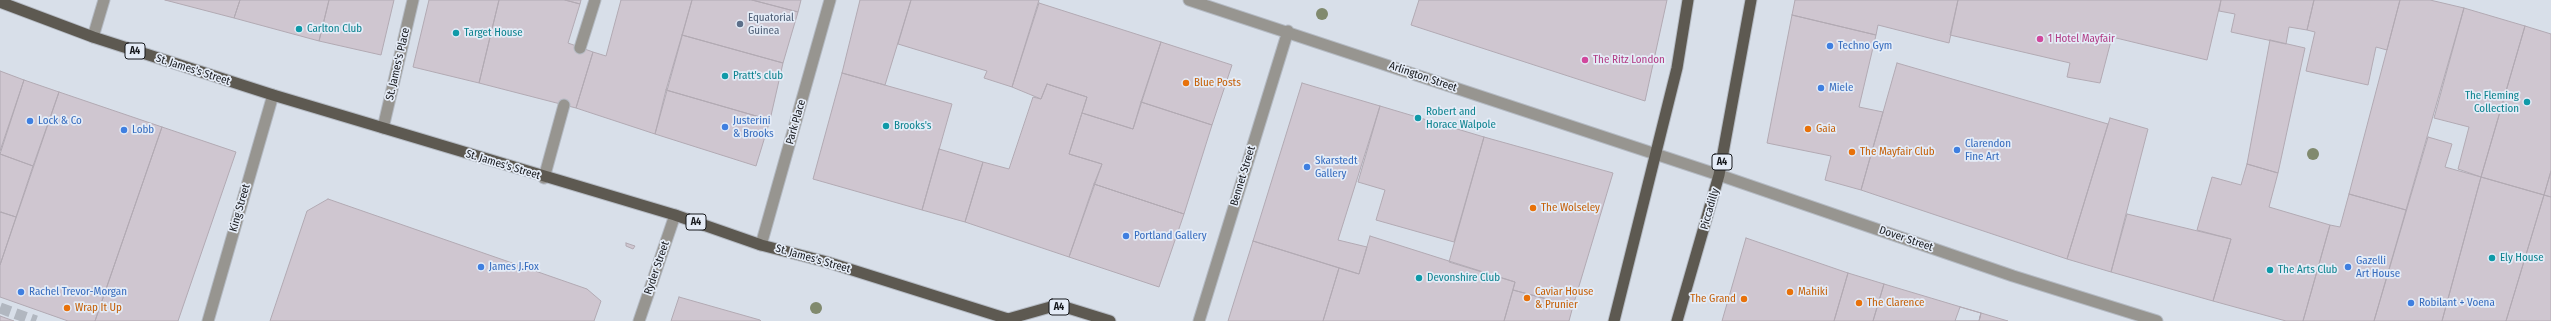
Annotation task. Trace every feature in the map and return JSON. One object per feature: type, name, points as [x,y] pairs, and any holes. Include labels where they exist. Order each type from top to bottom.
[{"type":"main road","points":[[1614,321],[1677,68],[1688,0]]},
{"type":"main road","name":"Piccadilly","points":[[1677,321],[1719,175],[1751,0]]},
{"type":"main road","name":"St. James's Street","points":[[0,2],[93,37],[273,95],[544,178],[675,215],[761,245],[827,262],[1009,320],[1054,306],[1068,308],[1110,321]]},
{"type":"street","points":[[93,37],[104,0]]},
{"type":"street","name":"St. James's Place","points":[[383,128],[413,0]]},
{"type":"street","points":[[580,48],[595,0]]},
{"type":"street","name":"Park Place","points":[[761,245],[830,0]]},
{"type":"street","name":"Arlington Street","points":[[1189,0],[1288,31],[1656,155]]},
{"type":"street","name":"Bennet Street","points":[[1199,321],[1288,31]]},
{"type":"street","name":"King Street","points":[[208,321],[273,95]]},
{"type":"street","points":[[544,178],[564,105]]},
{"type":"street","name":"Dover Street","points":[[1656,155],[1719,175],[2013,276],[2158,321]]},
{"type":"street","name":"Ryder Street","points":[[639,321],[675,215]]},
{"type":"building","points":[[165,0],[240,0],[234,18]]},
{"type":"building","name":"Carlton Club","points":[[240,0],[329,0],[319,41],[234,18]]},
{"type":"building","points":[[329,0],[394,0],[381,55],[319,41]]},
{"type":"building","name":"Target House","points":[[429,0],[499,0],[479,83],[413,67]]},
{"type":"building","points":[[499,0],[565,0],[580,4],[568,43],[593,52],[576,108],[479,83]]},
{"type":"building","points":[[565,0],[581,0],[580,4]]},
{"type":"building","points":[[621,0],[692,0],[655,134],[576,108],[593,52],[606,56]]},
{"type":"building","name":"Equatorial Guinea","points":[[692,0],[752,0],[798,12],[783,63],[682,35]]},
{"type":"building","points":[[752,0],[801,0],[798,12]]},
{"type":"building","points":[[860,0],[911,0],[885,85],[842,73]]},
{"type":"building","points":[[911,0],[1039,0],[1012,87],[984,78],[987,71],[898,44]]},
{"type":"building","name":"The Ritz London","points":[[1419,0],[1667,0],[1645,101],[1411,25]]},
{"type":"building","points":[[1795,0],[1958,0],[1949,43],[1878,25],[1876,35],[1792,15]]},
{"type":"building","name":"1 Hotel Mayfair","points":[[1958,0],[2221,0],[2207,60],[2112,37],[2100,83],[2067,77],[2070,63],[1950,35]]},
{"type":"building","points":[[2221,0],[2314,0],[2307,30],[2289,27],[2286,44],[2231,32],[2235,14],[2219,11]]},
{"type":"building","points":[[2314,0],[2400,0],[2387,50],[2376,47],[2368,85],[2306,71],[2315,32],[2307,30]]},
{"type":"building","points":[[2400,0],[2430,0],[2464,8],[2406,210],[2349,194]]},
{"type":"building","points":[[1039,3],[1161,42],[1133,129],[1082,113],[1087,97],[1047,84],[1041,99],[1012,87]]},
{"type":"building","points":[[2464,8],[2525,26],[2481,177],[2458,169],[2469,127],[2434,118]]},
{"type":"building","points":[[1792,15],[1876,35],[1859,107],[1883,112],[1861,190],[1825,180],[1831,156],[1767,143]]},
{"type":"building","name":"The Fleming Collection","points":[[2525,26],[2551,34],[2551,171],[2544,195],[2481,177]]},
{"type":"building","name":"Pratt's club","points":[[682,35],[783,63],[770,120],[666,90]]},
{"type":"building","points":[[2270,40],[2305,48],[2278,173],[2247,164]]},
{"type":"building","name":"Blue Posts","points":[[1161,42],[1232,65],[1212,125],[1141,102]]},
{"type":"building","points":[[1897,63],[2108,124],[2067,259],[1861,190]]},
{"type":"building","points":[[0,71],[24,80],[0,151]]},
{"type":"building","name":"Brooks's","points":[[842,73],[952,104],[922,210],[813,179]]},
{"type":"building","name":"Lock & Co","points":[[24,80],[59,92],[33,166],[0,154]]},
{"type":"building","points":[[1302,83],[1380,106],[1338,240],[1367,247],[1359,274],[1253,241]]},
{"type":"building","points":[[1047,84],[1087,97],[1069,154],[1102,164],[1069,257],[965,222],[983,162],[1009,169],[1033,97],[1041,99]]},
{"type":"building","points":[[666,90],[770,120],[756,166],[655,134]]},
{"type":"building","points":[[59,92],[162,127],[95,321],[68,321],[0,297],[0,265]]},
{"type":"building","points":[[1141,102],[1212,125],[1184,214],[1094,184],[1102,164],[1069,154],[1082,113],[1133,129]]},
{"type":"building","points":[[1380,106],[1484,137],[1454,242],[1376,220],[1385,190],[1358,182]]},
{"type":"building","points":[[2110,118],[2148,129],[2111,272],[2067,259]]},
{"type":"building","points":[[162,127],[236,152],[178,321],[95,321]]},
{"type":"building","name":"The Wolseley","points":[[1484,137],[1613,173],[1573,306],[1513,290],[1515,282],[1449,262]]},
{"type":"building","points":[[2428,137],[2452,144],[2445,167],[2481,177],[2442,321],[2374,321]]},
{"type":"building","points":[[939,149],[983,162],[965,222],[922,210]]},
{"type":"building","points":[[0,154],[33,166],[16,217],[0,212]]},
{"type":"building","name":"The Arts Club","points":[[2247,164],[2278,173],[2269,207],[2330,225],[2303,321],[2286,321],[2213,301],[2231,239],[2197,230],[2212,177],[2241,185]]},
{"type":"building","points":[[2551,171],[2551,197],[2544,195]]},
{"type":"building","name":"Ely House","points":[[2481,177],[2544,195],[2506,321],[2442,321]]},
{"type":"building","name":"Portland Gallery","points":[[1094,184],[1184,214],[1159,287],[1069,257]]},
{"type":"building","points":[[2349,194],[2406,210],[2374,321],[2303,321],[2330,225],[2340,227]]},
{"type":"building","points":[[2544,195],[2551,197],[2551,321],[2506,321]]},
{"type":"building","points":[[328,199],[587,289],[601,301],[594,321],[270,321],[307,211]]},
{"type":"building","points":[[1,212],[16,217],[0,265],[0,213]]},
{"type":"building","points":[[2127,214],[2231,239],[2213,301],[2111,272]]},
{"type":"building","name":"Devonshire Club","points":[[1370,236],[1515,282],[1504,321],[1323,321],[1339,268],[1359,274]]},
{"type":"building","points":[[1746,238],[1848,273],[1834,321],[1722,321]]},
{"type":"building","points":[[1253,241],[1339,268],[1323,321],[1228,321]]},
{"type":"building","points":[[626,243],[635,246],[633,249],[626,246]]},
{"type":"building","name":"The Clarence","points":[[1848,273],[1884,284],[1873,321],[1834,321]]},
{"type":"building","points":[[1884,284],[1981,313],[1979,321],[1873,321]]},
{"type":"building","name":"Caviar House & Prunier","points":[[1513,290],[1573,306],[1569,321],[1504,321]]},
{"type":"building","points":[[679,297],[760,320],[761,321],[671,321]]},
{"type":"building","points":[[1960,307],[1981,313],[1979,321],[1955,321]]},
{"type":"building","points":[[1981,313],[2008,321],[1979,321]]},
{"type":"building","points":[[0,316],[14,321],[0,321]]},
{"type":"tunnel","points":[[0,308],[36,321]]},
{"type":"place","name":"Equatorial Guinea","points":[[740,24]]},
{"type":"place","name":"Carlton Club","points":[[299,29]]},
{"type":"place","name":"Target House","points":[[456,33]]},
{"type":"place","name":"1 Hotel Mayfair","points":[[2040,39]]},
{"type":"place","name":"Techno Gym","points":[[1830,46]]},
{"type":"place","name":"The Ritz London","points":[[1585,60]]},
{"type":"place","name":"Pratt's club","points":[[725,76]]},
{"type":"place","name":"Blue Posts","points":[[1186,83]]},
{"type":"place","name":"Miele","points":[[1821,88]]},
{"type":"place","name":"The Fleming Collection","points":[[2527,102]]},
{"type":"place","name":"Robert and Horace Walpole","points":[[1418,118]]},
{"type":"place","name":"Lock & Co","points":[[30,121]]},
{"type":"place","name":"Brooks's","points":[[886,126]]},
{"type":"place","name":"Justerini & Brooks","points":[[725,127]]},
{"type":"place","name":"Gaia","points":[[1808,129]]},
{"type":"place","name":"Lobb","points":[[124,130]]},
{"type":"place","name":"Clarendon Fine Art","points":[[1957,150]]},
{"type":"place","name":"The Mayfair Club","points":[[1852,152]]},
{"type":"place","name":"Skarstedt Gallery","points":[[1307,167]]},
{"type":"place","name":"The Wolseley","points":[[1533,208]]},
{"type":"place","name":"Portland Gallery","points":[[1126,236]]},
{"type":"place","name":"Ely House","points":[[2492,258]]},
{"type":"place","name":"James J.Fox","points":[[481,267]]},
{"type":"place","name":"Gazelli Art House","points":[[2348,267]]},
{"type":"place","name":"The Arts Club","points":[[2270,270]]},
{"type":"place","name":"Devonshire Club","points":[[1419,278]]},
{"type":"place","name":"Rachel Trevor-Morgan","points":[[21,292]]},
{"type":"place","name":"Mahiki","points":[[1790,292]]},
{"type":"place","name":"Caviar House & Prunier","points":[[1527,298]]},
{"type":"place","name":"The Grand","points":[[1744,299]]},
{"type":"place","name":"The Clarence","points":[[1859,303]]},
{"type":"place","name":"Robilant + Voena","points":[[2411,303]]},
{"type":"place","name":"Wrap It Up","points":[[67,308]]}]
